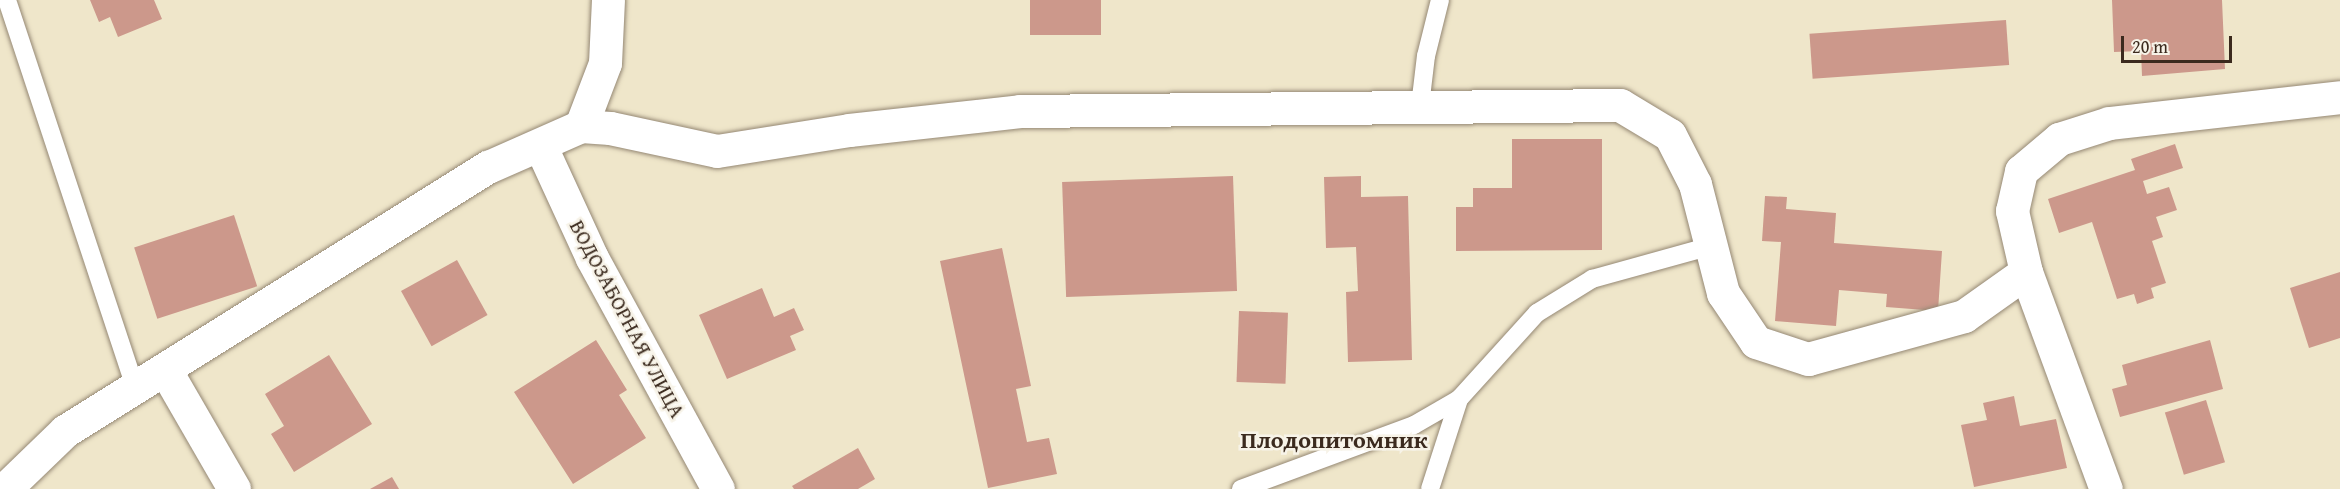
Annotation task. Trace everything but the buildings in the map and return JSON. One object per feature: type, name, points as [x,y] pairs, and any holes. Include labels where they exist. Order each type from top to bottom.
[{"type":"street","points":[[581,126],[605,63],[608,0]]},
{"type":"street","points":[[2106,489],[2026,272],[2013,211],[2021,171],[2059,139],[2109,123],[2340,97]]},
{"type":"street","points":[[10,484],[65,431],[135,387],[166,371],[488,167],[541,147],[581,126],[610,128],[717,151],[849,130],[1020,111],[1620,105],[1670,135],[1695,184],[1723,293],[1756,342],[1808,359],[1964,316],[2026,272]]},
{"type":"street","name":"ВОДОЗАБОРНАЯ УЛИЦА","points":[[541,147],[592,258],[718,489]]},
{"type":"street","points":[[166,371],[234,489]]},
{"type":"lane","points":[[7,0],[135,387]]},
{"type":"lane","points":[[1419,106],[1426,56],[1440,0]]},
{"type":"lane","points":[[1241,489],[1414,425],[1459,399],[1537,313],[1583,285],[1711,246]]},
{"type":"lane","points":[[1430,489],[1459,399]]},
{"type":"district","name":"Плодопитомник","points":[[1334,440]]}]
